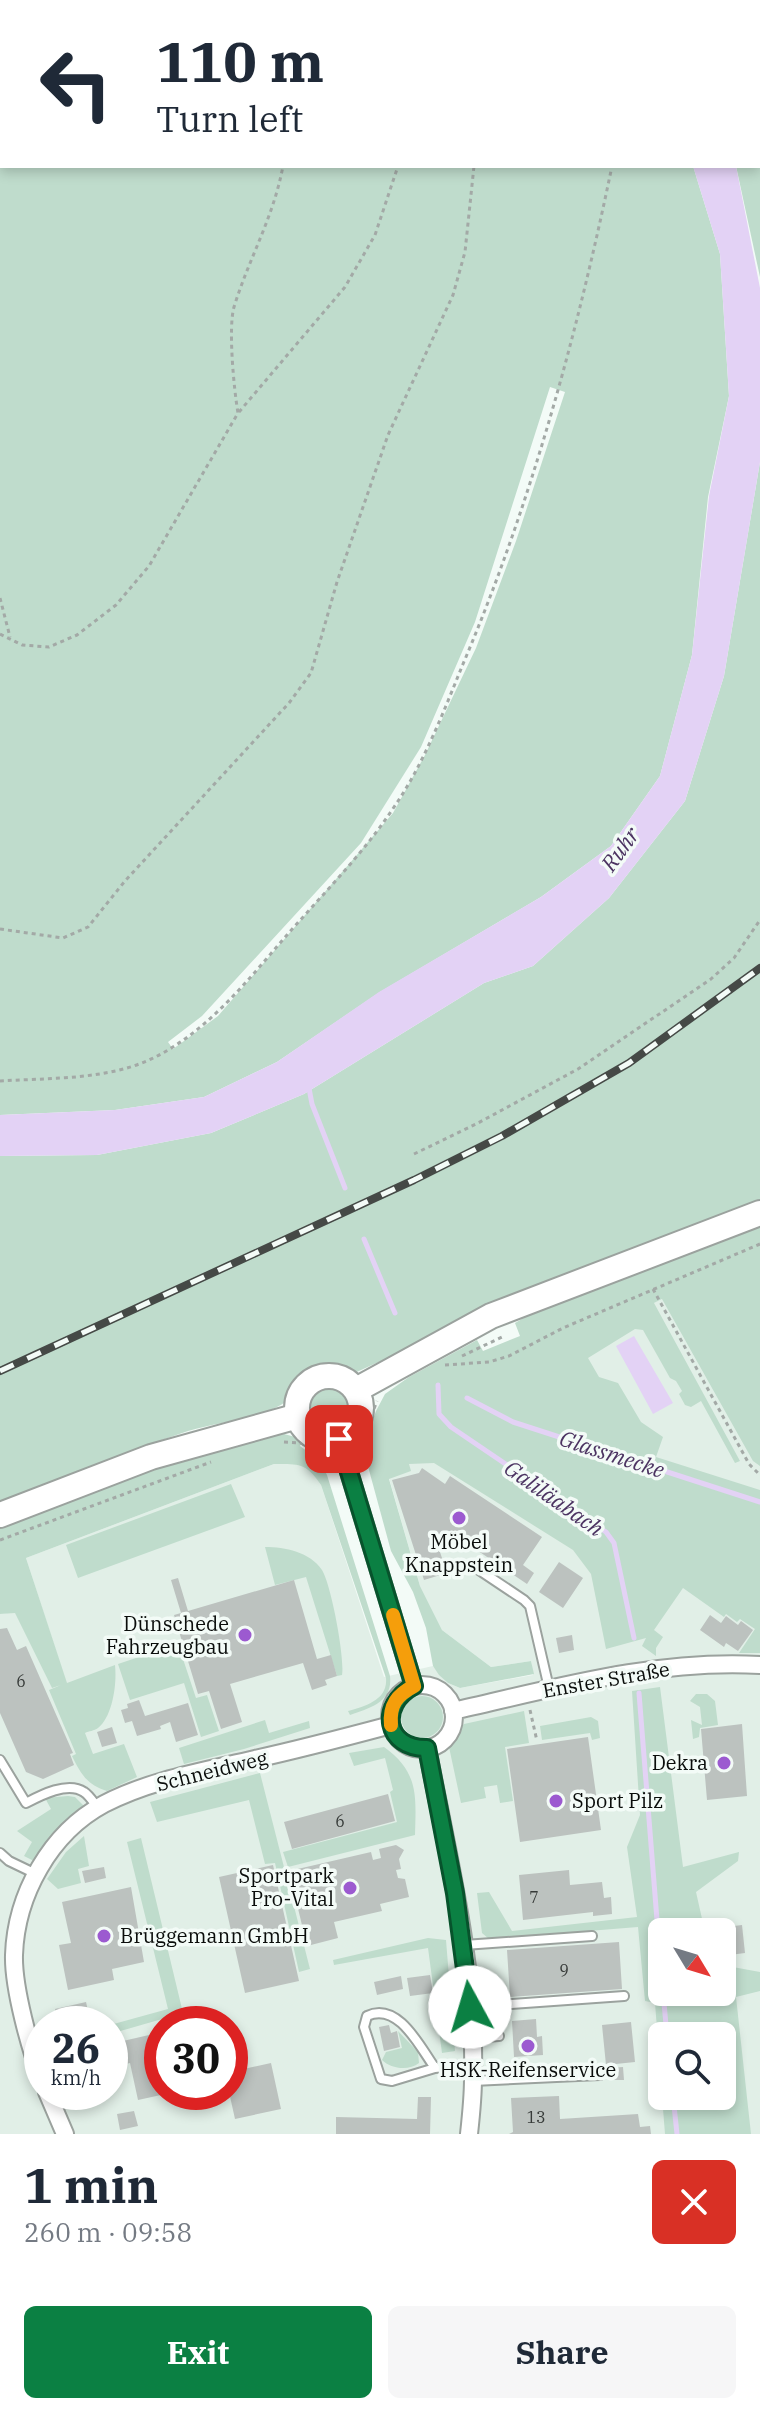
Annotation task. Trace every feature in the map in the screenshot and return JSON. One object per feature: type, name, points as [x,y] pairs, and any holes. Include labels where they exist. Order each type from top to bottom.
[{"type":"main road","points":[[356,1390],[491,1316],[760,1213]]},
{"type":"main road","points":[[317,1378],[341,1378],[356,1390],[361,1401],[361,1412],[342,1450],[318,1439],[302,1426],[298,1416],[299,1397],[303,1389],[317,1378]]},
{"type":"main road","points":[[0,1515],[151,1457],[298,1416]]},
{"type":"street","points":[[342,1450],[414,1686]]},
{"type":"street","name":"Enster Straße","points":[[453,1711],[643,1669],[732,1663],[760,1665]]},
{"type":"street","points":[[414,1686],[437,1689],[450,1702],[453,1711],[451,1731],[437,1745],[427,1748],[408,1746],[394,1734],[391,1725],[390,1716],[396,1698],[414,1686]]},
{"type":"street","name":"Schneidweg","points":[[24,2012],[14,1955],[21,1912],[36,1874],[50,1850],[75,1824],[98,1808],[170,1779],[391,1725]]},
{"type":"street","points":[[427,1748],[463,1945],[470,2007],[473,2072],[469,2134]]},
{"type":"street","points":[[55,2110],[65,2134]]},
{"type":"lane","points":[[473,1566],[530,1606],[549,1689]]},
{"type":"lane","points":[[0,1760],[26,1803],[43,1794],[72,1788],[85,1792],[98,1808]]},
{"type":"lane","points":[[0,1853],[36,1874]]},
{"type":"lane","points":[[463,1945],[592,1936]]},
{"type":"lane","points":[[470,2007],[624,1996]]},
{"type":"lane","points":[[435,2068],[395,2016],[385,2012],[367,2016],[364,2027],[381,2079],[392,2081],[435,2068],[600,2075]]},
{"type":"lane","points":[[472,2038],[499,2036]]},
{"type":"path","points":[[238,413],[233,388],[233,311],[277,200],[283,168]]},
{"type":"path","points":[[0,634],[22,645],[49,647],[77,635],[116,605],[149,566],[238,413],[345,287],[375,235],[397,168]]},
{"type":"path","points":[[0,929],[63,938],[88,927],[125,881],[289,703],[311,673],[337,582],[388,435],[453,295],[465,252],[474,168]]},
{"type":"path","points":[[0,1081],[114,1070],[148,1060],[197,1031],[259,967],[394,808],[430,743],[507,557],[557,393],[612,168]]},
{"type":"path","points":[[0,598],[10,639]]},
{"type":"path","points":[[414,1154],[578,1069],[724,969],[760,920]]},
{"type":"path","points":[[502,1337],[442,1365],[489,1362],[509,1356],[563,1328],[760,1244]]},
{"type":"path","points":[[653,1289],[749,1464],[760,1475]]},
{"type":"path","points":[[274,1443],[301,1443],[312,1449],[328,1466],[342,1450],[361,1454],[360,1445],[366,1427],[385,1391]]},
{"type":"path","points":[[0,1540],[216,1460]]},
{"type":"path","points":[[534,1726],[537,1741]]},
{"type":"shaded area","points":[[760,1253],[760,2134],[0,2134],[0,1614],[15,1612],[52,1687],[66,1682],[26,1558],[274,1464],[298,1464],[310,1469],[321,1485],[384,1677],[433,1666],[448,1683],[460,1688],[533,1675],[531,1661],[491,1667],[442,1630],[420,1586],[389,1478],[410,1471],[397,1429]]},
{"type":"green space","points":[[0,168],[694,168],[720,254],[729,396],[708,497],[692,655],[660,776],[611,846],[541,897],[380,992],[277,1062],[204,1097],[115,1110],[0,1115]],"holes":[[[550,387],[565,392],[516,541],[476,648],[425,755],[393,813],[218,1016],[173,1049],[168,1042],[202,1016],[361,843],[421,747],[475,622]]]},
{"type":"green space","points":[[736,168],[760,168],[760,277]]},
{"type":"green space","points":[[760,462],[760,1202],[499,1302],[350,1375],[332,1369],[311,1371],[288,1400],[267,1411],[164,1439],[0,1505],[0,1156],[97,1155],[211,1133],[304,1094],[484,983],[533,966],[609,898],[685,801],[724,676]]},
{"type":"green space","points":[[760,1221],[760,1466],[753,1461],[662,1299],[654,1303],[740,1461],[735,1463],[701,1401],[691,1407],[685,1405],[679,1394],[682,1391],[670,1378],[643,1330],[635,1329],[588,1358],[599,1377],[618,1383],[641,1422],[663,1437],[656,1457],[760,1490],[760,1653],[739,1653],[755,1629],[740,1619],[737,1622],[726,1614],[724,1617],[683,1588],[654,1630],[663,1637],[656,1648],[656,1656],[642,1646],[646,1638],[606,1649],[591,1574],[573,1550],[434,1463],[409,1464],[411,1471],[389,1479],[420,1586],[442,1630],[491,1667],[531,1661],[534,1674],[460,1688],[448,1683],[433,1666],[426,1628],[413,1592],[391,1551],[363,1448],[385,1394],[409,1377],[477,1340],[483,1351],[520,1336],[515,1323],[553,1301]]},
{"type":"green space","points":[[328,1385],[344,1392],[351,1408],[344,1424],[328,1431],[312,1424],[305,1408],[312,1392]]},
{"type":"green space","points":[[284,1434],[303,1439],[300,1446],[319,1460],[327,1475],[390,1676],[388,1692],[379,1703],[350,1715],[348,1711],[379,1697],[386,1686],[386,1678],[321,1485],[302,1466],[274,1464],[26,1558],[67,1683],[115,1665],[114,1690],[107,1716],[98,1728],[85,1733],[93,1754],[124,1744],[137,1777],[107,1791],[94,1786],[72,1756],[76,1754],[49,1690],[61,1685],[52,1688],[15,1613],[0,1614],[0,1524],[97,1485],[255,1438]]},
{"type":"green space","points":[[231,1484],[245,1517],[78,1578],[66,1545]]},
{"type":"green space","points":[[265,1547],[296,1552],[311,1559],[322,1570],[336,1621],[342,1675],[337,1676],[306,1577],[275,1585]]},
{"type":"green space","points":[[178,1644],[196,1698],[207,1695],[219,1731],[201,1737],[184,1683],[130,1700],[118,1664]]},
{"type":"green space","points":[[660,1687],[683,1867],[739,1852],[738,1861],[696,1892],[702,1918],[648,1918],[648,2002],[645,2001],[638,1927],[489,1939],[482,1933],[477,1893],[489,1892],[512,1931],[637,1917],[627,1847],[640,1815],[632,1691]]},
{"type":"green space","points":[[696,1694],[707,1694],[715,1701],[718,1725],[700,1728],[699,1737],[693,1739],[691,1720],[702,1725],[700,1707],[690,1701]]},
{"type":"green space","points":[[422,1696],[437,1702],[443,1717],[437,1732],[422,1738],[407,1732],[401,1717],[407,1702]]},
{"type":"green space","points":[[524,1711],[529,1743],[505,1747],[513,1801],[500,1803],[497,1785],[484,1787],[486,1798],[461,1803],[449,1747],[464,1724]]},
{"type":"green space","points":[[591,1717],[598,1721],[600,1738],[592,1740],[590,1733],[542,1740],[540,1726]]},
{"type":"green space","points":[[265,1720],[269,1733],[309,1721],[310,1728],[184,1764],[179,1748]]},
{"type":"green space","points":[[384,1747],[404,1766],[413,1786],[415,1835],[288,1867],[283,1852],[397,1822],[385,1758],[354,1766],[349,1753]]},
{"type":"green space","points":[[260,1773],[310,1969],[299,1972],[275,1863],[265,1864],[249,1800],[157,1822],[150,1802]]},
{"type":"green space","points":[[75,1797],[87,1809],[50,1840],[34,1861],[24,1856],[32,1842],[17,1831],[51,1809],[45,1798]]},
{"type":"green space","points":[[84,1836],[89,1866],[78,1869],[81,1883],[58,1889],[47,1879],[66,1852]]},
{"type":"green space","points":[[141,1838],[181,2006],[167,2006],[127,1842]]},
{"type":"green space","points":[[428,1938],[446,1940],[455,2051],[442,2053],[428,1948],[334,1965],[333,1960]]},
{"type":"green space","points":[[736,1968],[760,1972],[760,1991],[736,1997]]},
{"type":"green space","points":[[736,1997],[751,2134],[665,2134],[663,2110],[736,2110],[736,2022],[656,2022],[655,2006],[736,2006]]},
{"type":"green space","points":[[144,2016],[144,2024],[128,2029],[128,2020]]},
{"type":"green space","points":[[398,2031],[418,2052],[419,2063],[415,2066],[400,2068],[382,2060],[386,2052],[402,2048]]},
{"type":"water","name":"Ruhr","points":[[694,168],[736,168],[760,288],[760,462],[724,676],[685,801],[609,898],[533,966],[484,983],[304,1094],[211,1133],[97,1155],[0,1156],[0,1115],[115,1110],[204,1097],[277,1062],[379,992],[541,897],[611,846],[660,776],[692,655],[709,496],[729,396],[720,254]]},
{"type":"water","points":[[634,1336],[673,1403],[653,1414],[616,1346]]},
{"type":"building","name":"Möbel Knappstein","points":[[422,1468],[445,1484],[450,1476],[542,1537],[523,1565],[534,1573],[527,1584],[459,1538],[452,1549],[440,1552],[447,1573],[424,1580],[392,1480],[419,1473]]},
{"type":"building","points":[[559,1562],[583,1578],[563,1608],[539,1592]]},
{"type":"building","name":"Dünschede Fahrzeugbau","points":[[178,1578],[188,1611],[294,1580],[317,1659],[331,1655],[337,1676],[325,1680],[327,1685],[312,1690],[303,1663],[230,1684],[242,1722],[221,1729],[209,1691],[198,1694],[174,1615],[181,1613],[171,1580]]},
{"type":"building","points":[[710,1615],[721,1623],[726,1616],[738,1625],[741,1621],[753,1630],[738,1651],[726,1643],[724,1647],[700,1630]]},
{"type":"building","points":[[7,1628],[17,1650],[26,1646],[73,1753],[70,1754],[74,1765],[43,1779],[26,1772],[0,1713],[0,1629]]},
{"type":"building","points":[[572,1635],[574,1650],[559,1653],[556,1638]]},
{"type":"building","points":[[139,1700],[145,1716],[188,1703],[198,1735],[176,1742],[170,1722],[160,1726],[161,1729],[137,1736],[132,1721],[125,1723],[121,1710]]},
{"type":"building","name":"Dekra","points":[[742,1724],[747,1796],[707,1800],[701,1729]]},
{"type":"building","points":[[112,1727],[117,1743],[102,1747],[97,1732]]},
{"type":"building","name":"Sport Pilz","points":[[588,1737],[601,1830],[520,1842],[507,1749]]},
{"type":"building","points":[[388,1794],[395,1821],[292,1849],[284,1822]]},
{"type":"building","name":"Sportpark Pro-Vital","points":[[396,1845],[404,1850],[399,1859],[401,1869],[396,1870],[398,1878],[405,1879],[409,1897],[380,1904],[382,1911],[334,1922],[338,1938],[307,1946],[289,1871],[371,1852],[373,1860],[381,1858],[379,1849]]},
{"type":"building","points":[[273,1865],[299,1981],[245,1993],[219,1877]]},
{"type":"building","points":[[104,1867],[106,1878],[85,1883],[82,1871]]},
{"type":"building","points":[[569,1870],[570,1885],[602,1882],[604,1898],[611,1897],[612,1914],[593,1916],[593,1912],[523,1920],[519,1875]]},
{"type":"building","name":"Brüggemann GmbH","points":[[131,1887],[144,1962],[112,1969],[114,1980],[68,1990],[59,1945],[71,1943],[62,1902]]},
{"type":"building","points":[[742,1925],[745,1953],[736,1954],[736,1926]]},
{"type":"building","points":[[619,1942],[622,1989],[510,1997],[507,1950]]},
{"type":"building","points":[[430,1975],[433,1993],[410,1996],[407,1978]]},
{"type":"building","points":[[401,1976],[403,1989],[377,1995],[374,1982]]},
{"type":"building","name":"HSK-Reifenservice","points":[[536,2019],[537,2037],[542,2036],[543,2055],[514,2057],[512,2021]]},
{"type":"building","points":[[631,2022],[635,2062],[606,2065],[602,2025]]},
{"type":"building","points":[[389,2025],[391,2033],[397,2031],[400,2047],[384,2051],[379,2027]]},
{"type":"building","points":[[144,2036],[144,2099],[138,2100],[128,2064],[128,2040]]},
{"type":"building","points":[[271,2063],[281,2109],[235,2119],[233,2110],[248,2110],[248,2068]]},
{"type":"building","points":[[623,2067],[624,2080],[609,2080],[609,2068]]},
{"type":"building","points":[[559,2096],[560,2119],[638,2114],[640,2127],[650,2126],[651,2134],[509,2134],[513,2132],[511,2098]]},
{"type":"building","points":[[418,2097],[431,2097],[430,2134],[336,2134],[336,2117],[417,2119]]},
{"type":"building","points":[[134,2111],[138,2126],[120,2130],[117,2114]]},
{"type":"waterway","name":"Glassmecke","points":[[308,1083],[312,1104],[345,1188]]},
{"type":"waterway","name":"Glassmecke","points":[[364,1239],[395,1313]]},
{"type":"waterway","name":"Galiläabach","points":[[438,1385],[439,1414],[451,1427],[606,1532],[614,1543],[634,1638]]},
{"type":"waterway","name":"Glassmecke","points":[[467,1398],[513,1422],[760,1502]]},
{"type":"waterway","name":"Galiläabach","points":[[639,1693],[657,1918]]},
{"type":"waterway","name":"Galiläabach","points":[[664,2006],[666,2022]]},
{"type":"waterway","name":"Galiläabach","points":[[674,2110],[677,2134]]},
{"type":"railway","points":[[0,1371],[414,1180],[502,1136],[629,1063],[760,968]]},
{"type":"slow traffic","points":[[391,1725],[390,1716],[396,1698],[414,1686],[393,1615]]},
{"type":"place","name":"Möbel Knappstein","points":[[459,1518]]},
{"type":"place","name":"Dünschede Fahrzeugbau","points":[[245,1635]]},
{"type":"place","name":"Dekra","points":[[724,1763]]},
{"type":"place","name":"Sport Pilz","points":[[556,1801]]},
{"type":"place","name":"Sportpark Pro-Vital","points":[[350,1888]]},
{"type":"place","name":"Brüggemann GmbH","points":[[104,1936]]},
{"type":"place","name":"HSK-Reifenservice","points":[[528,2046]]},
{"type":"route","points":[[339,1439],[414,1686],[396,1698],[390,1716],[391,1725],[400,1741],[418,1749],[427,1748],[465,1953],[470,2007]]}]
